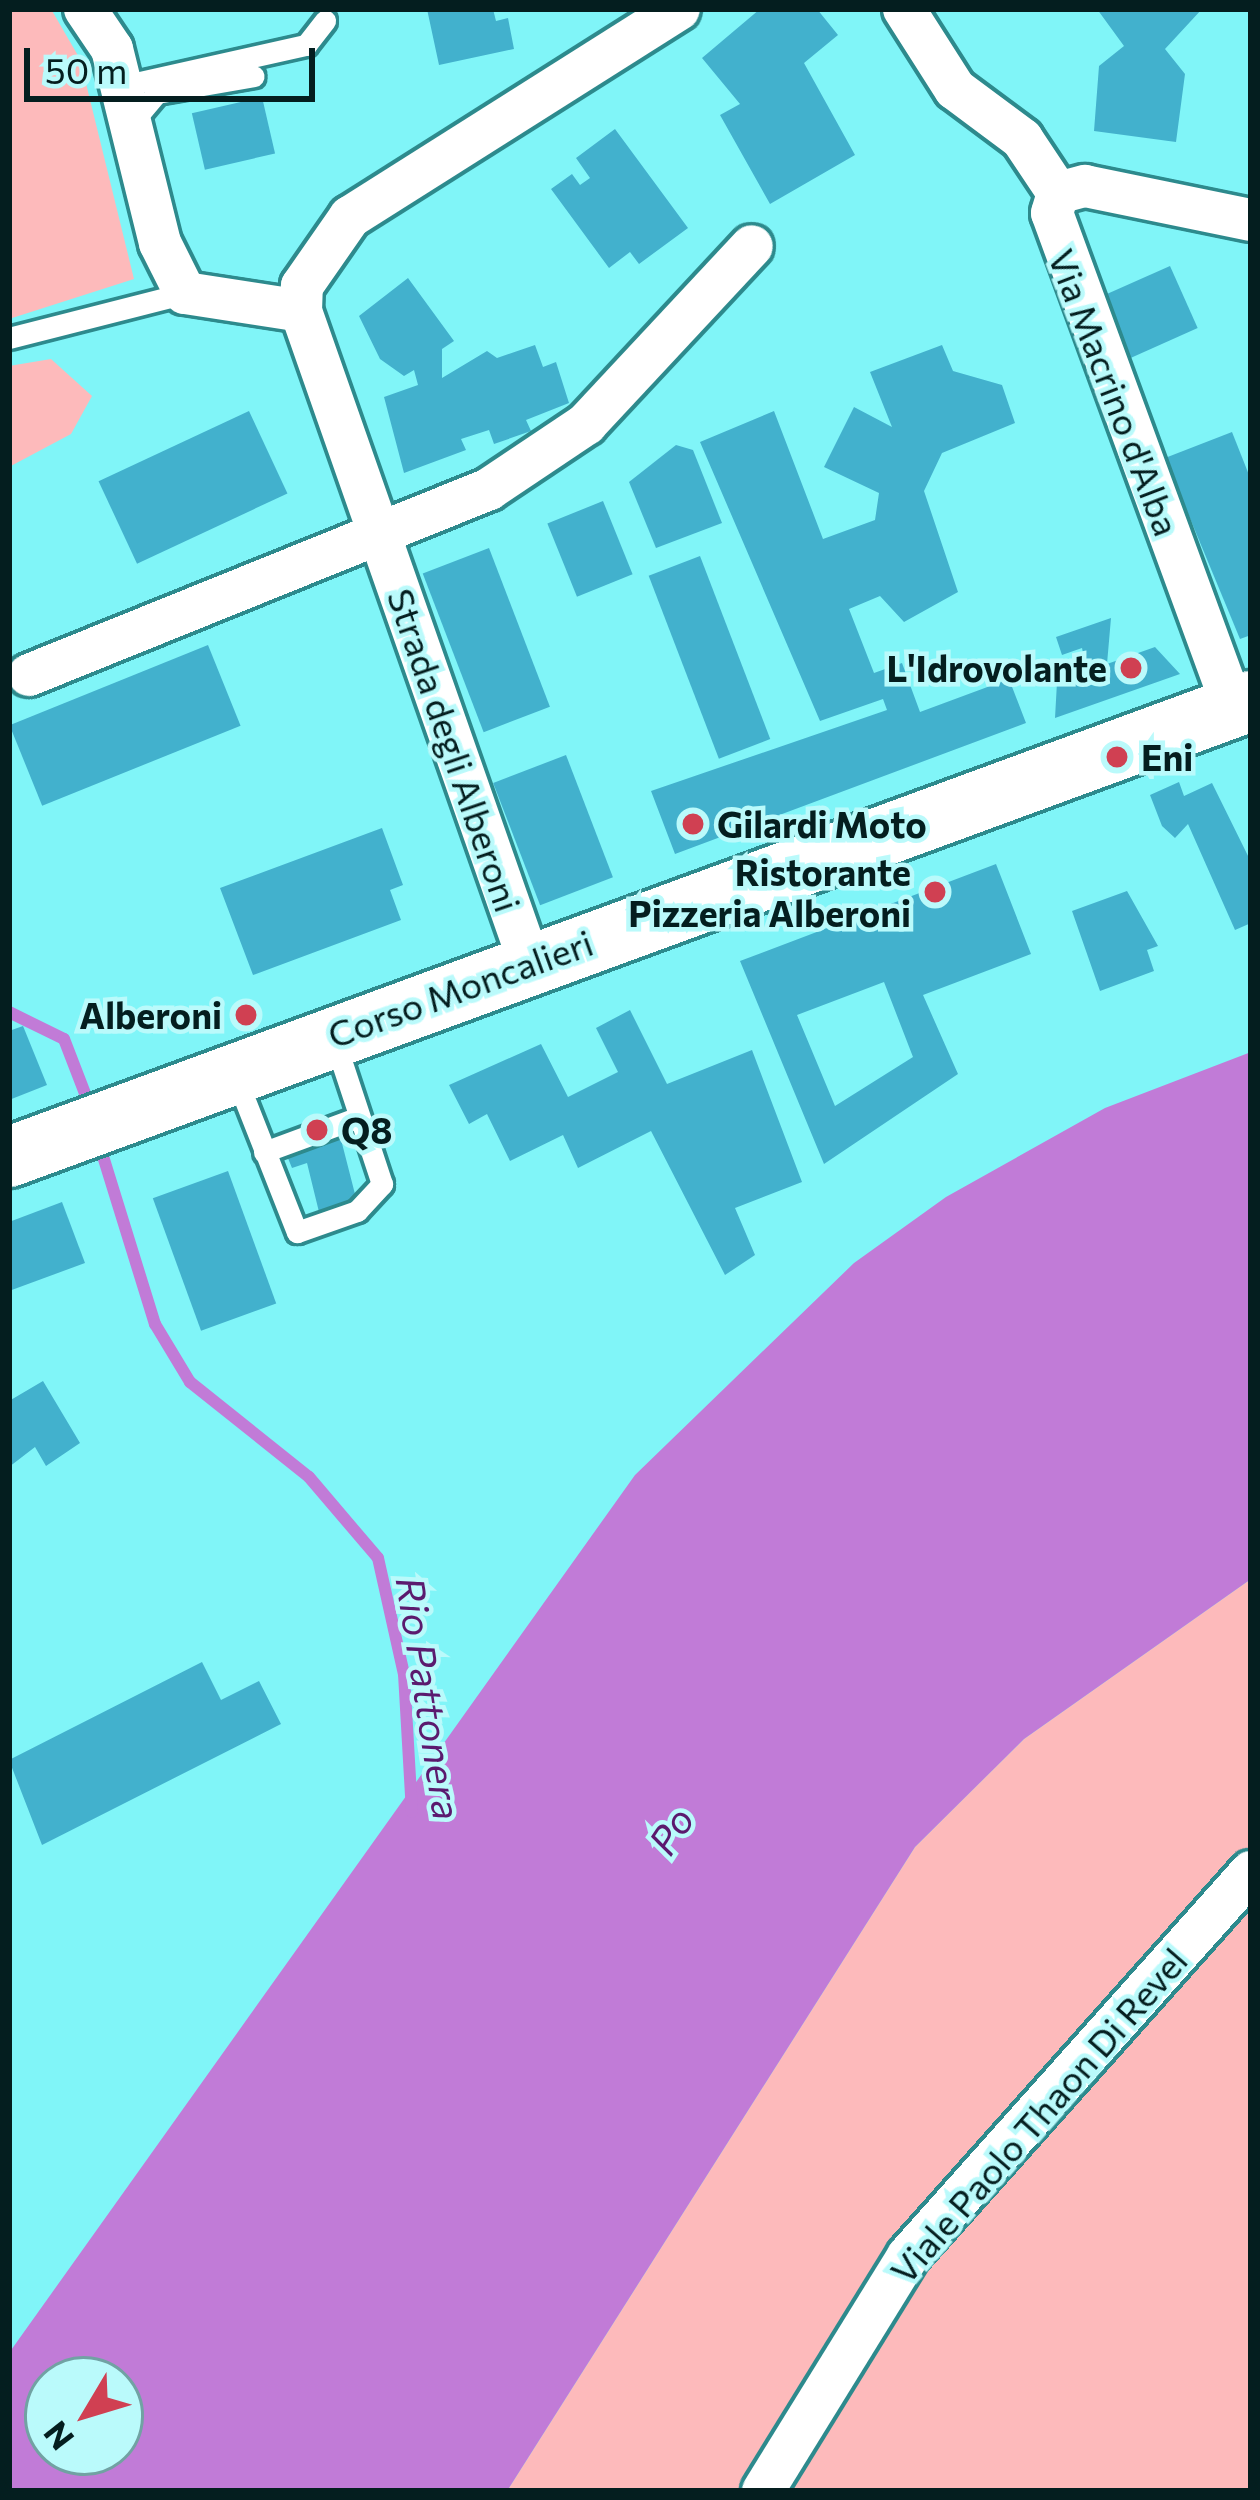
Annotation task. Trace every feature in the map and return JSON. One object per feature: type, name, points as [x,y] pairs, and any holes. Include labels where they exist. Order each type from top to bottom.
[{"type":"main road","name":"Corso Moncalieri","points":[[28,1150],[529,961],[1242,704]]},
{"type":"street","points":[[86,9],[128,103],[160,243],[184,293],[301,310],[313,261],[350,217],[679,9]]},
{"type":"street","points":[[904,9],[955,89],[1022,139],[1058,194]]},
{"type":"street","name":"Via Macrino d'Alba","points":[[1242,704],[1056,240],[1058,194],[1085,186],[1251,220]]},
{"type":"street","name":"Strada degli Alberoni","points":[[29,675],[381,539],[489,489],[586,424],[752,246]]},
{"type":"street","name":"Strada degli Alberoni","points":[[301,310],[529,961]]},
{"type":"street","name":"Viale Paolo Thaon Di Revel","points":[[763,2491],[908,2256],[1251,1872]]},
{"type":"lane","points":[[128,103],[306,45],[325,21]]},
{"type":"lane","points":[[128,103],[157,93],[254,76]]},
{"type":"lane","points":[[9,338],[184,293]]},
{"type":"lane","points":[[233,1072],[297,1232],[357,1211],[382,1184],[333,1036]]},
{"type":"lane","points":[[265,1152],[359,1118]]},
{"type":"shaded area","points":[[9,9],[51,9],[80,59],[134,279],[9,319]]},
{"type":"shaded area","points":[[51,359],[92,396],[71,434],[9,467],[9,366]]},
{"type":"shaded area","points":[[1251,1579],[1251,2491],[507,2491],[915,1847],[1024,1739]]},
{"type":"water","name":"Po","points":[[1251,1052],[1251,1579],[1024,1739],[915,1847],[507,2491],[9,2491],[9,2353],[635,1475],[854,1263],[946,1197],[1105,1108]]},
{"type":"building","points":[[427,9],[493,9],[496,21],[508,18],[514,49],[439,65]]},
{"type":"building","points":[[760,9],[817,9],[838,35],[804,63],[855,155],[770,204],[720,115],[740,104],[702,58]]},
{"type":"building","points":[[1097,9],[1202,9],[1165,49],[1185,74],[1176,142],[1094,131],[1099,66],[1124,46]]},
{"type":"building","points":[[262,97],[275,154],[205,170],[192,113]]},
{"type":"building","points":[[615,129],[688,228],[639,264],[630,252],[609,268],[551,189],[572,174],[580,185],[590,178],[576,158]]},
{"type":"building","points":[[1170,266],[1198,328],[1130,358],[1102,296]]},
{"type":"building","points":[[408,278],[454,341],[442,349],[442,378],[487,351],[497,358],[535,345],[543,367],[556,362],[569,403],[526,420],[531,431],[494,444],[489,430],[461,439],[466,450],[404,473],[384,397],[418,385],[414,370],[404,376],[380,359],[359,316]]},
{"type":"building","points":[[942,345],[953,371],[1002,385],[1015,423],[942,453],[924,491],[958,592],[904,622],[880,596],[849,609],[874,673],[902,663],[920,712],[1009,679],[1026,723],[675,854],[651,791],[887,710],[883,699],[820,721],[700,442],[774,411],[823,539],[875,520],[879,493],[824,467],[854,407],[892,427],[870,372]]},
{"type":"building","points":[[249,411],[287,493],[137,564],[99,481]]},
{"type":"building","points":[[1232,432],[1251,480],[1251,635],[1240,639],[1165,458]]},
{"type":"building","points":[[676,445],[693,450],[722,523],[656,548],[629,482]]},
{"type":"building","points":[[603,501],[633,574],[577,597],[547,523]]},
{"type":"building","points":[[489,548],[550,707],[484,732],[423,573]]},
{"type":"building","points":[[700,556],[770,739],[719,759],[649,576]]},
{"type":"building","name":"L'Idrovolante","points":[[1111,618],[1107,664],[1155,647],[1180,674],[1055,718],[1057,682],[1087,673],[1082,648],[1062,655],[1056,637]]},
{"type":"building","points":[[208,645],[241,726],[42,806],[10,725]]},
{"type":"building","points":[[566,755],[613,877],[540,905],[493,783]]},
{"type":"building","points":[[1179,782],[1184,796],[1212,783],[1251,862],[1251,923],[1235,930],[1188,824],[1175,838],[1162,826],[1150,795]]},
{"type":"building","points":[[382,828],[403,885],[390,890],[401,920],[253,975],[220,888]]},
{"type":"building","points":[[996,864],[1031,954],[923,995],[958,1074],[824,1164],[740,961]],"holes":[[[884,982],[913,1057],[835,1106],[797,1015]]]},
{"type":"building","points":[[1127,891],[1158,946],[1147,950],[1154,971],[1100,991],[1072,911]]},
{"type":"building","points":[[630,1010],[667,1084],[752,1050],[802,1182],[735,1208],[755,1255],[725,1275],[651,1131],[578,1168],[563,1135],[510,1161],[487,1114],[469,1124],[449,1085],[541,1044],[568,1097],[618,1072],[596,1028]]},
{"type":"building","points":[[23,1026],[47,1085],[9,1100],[9,1031]]},
{"type":"building","points":[[334,1112],[356,1198],[319,1212],[307,1163],[292,1168],[278,1134]]},
{"type":"building","points":[[228,1171],[276,1303],[201,1331],[153,1198]]},
{"type":"building","points":[[62,1202],[85,1263],[9,1291],[9,1222]]},
{"type":"building","points":[[43,1381],[80,1443],[46,1466],[35,1447],[9,1467],[9,1401]]},
{"type":"building","points":[[202,1662],[221,1700],[259,1681],[281,1724],[42,1845],[9,1760]]},
{"type":"waterway","name":"Rio Pattonera","points":[[9,1012],[64,1039],[91,1109]]},
{"type":"waterway","name":"Rio Pattonera","points":[[98,1140],[155,1324],[190,1382],[309,1477],[378,1558],[404,1674],[412,1812]]},
{"type":"place","name":"L'Idrovolante","points":[[1131,668]]},
{"type":"place","name":"Eni","points":[[1117,757]]},
{"type":"place","name":"Gilardi Moto","points":[[693,824]]},
{"type":"place","name":"Ristorante Pizzeria Alberoni","points":[[935,892]]},
{"type":"place","name":"Alberoni","points":[[246,1015]]},
{"type":"place","name":"Q8","points":[[317,1130]]}]
